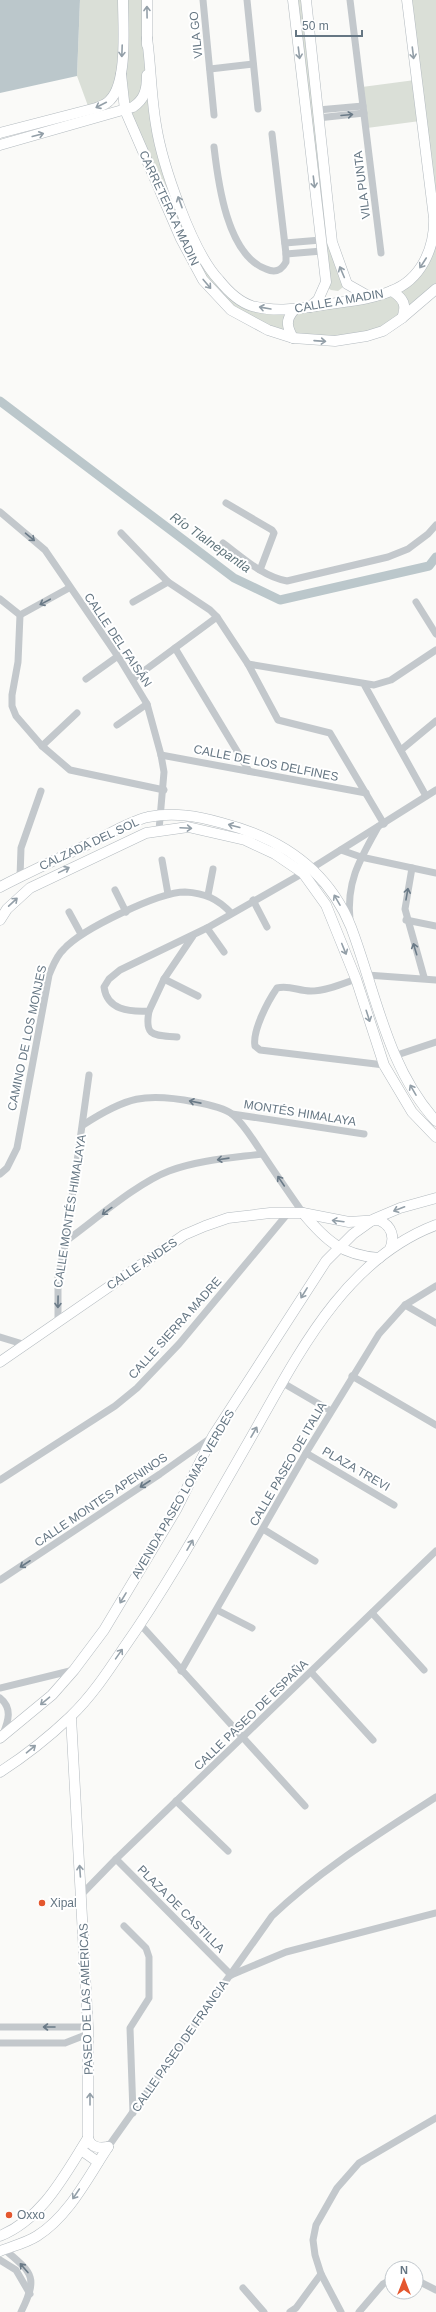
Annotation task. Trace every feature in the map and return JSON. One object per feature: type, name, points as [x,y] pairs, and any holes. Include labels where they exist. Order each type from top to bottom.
[{"type":"main road","points":[[123,0],[121,74],[125,110]]},
{"type":"main road","points":[[0,145],[125,110],[140,102],[145,93],[147,0]]},
{"type":"main road","points":[[293,0],[326,282],[318,300],[310,307]]},
{"type":"main road","points":[[306,0],[332,242],[336,258],[348,284],[370,297]]},
{"type":"main road","name":"CALLE A MADIN","points":[[147,38],[156,124],[165,162],[203,259],[218,279],[235,296],[250,306],[270,310],[294,310],[370,297],[392,291],[404,284],[424,264],[434,234],[407,0]]},
{"type":"main road","points":[[0,133],[96,108],[110,101],[117,91],[121,74]]},
{"type":"main road","name":"CARRETERA A MADIN","points":[[125,110],[181,239],[203,280],[231,310],[268,330],[293,338],[335,341],[383,331],[402,318],[436,290]]},
{"type":"main road","points":[[392,291],[401,297],[404,302],[405,309],[402,318]]},
{"type":"main road","points":[[293,338],[287,322],[294,310]]},
{"type":"main road","name":"CALZADA DEL SOL","points":[[0,887],[137,820],[162,816],[193,815],[247,829],[276,842],[312,868],[336,897],[350,926],[394,1056],[424,1108],[436,1121]]},
{"type":"main road","name":"CALZADA DEL SOL","points":[[0,920],[7,909],[30,888],[134,837],[159,830],[188,827],[245,840],[275,854],[303,873],[326,906],[356,979],[384,1066],[412,1112],[436,1137]]},
{"type":"main road","name":"AVENIDA PASEO LOMAS VERDES","points":[[1,1737],[52,1695],[74,1670],[104,1630],[176,1510],[213,1436],[316,1274],[338,1248],[353,1234],[374,1219],[400,1208],[436,1198]]},
{"type":"main road","name":"CALLE ANDES","points":[[0,1362],[58,1321],[191,1232],[228,1218],[289,1212],[303,1214]]},
{"type":"main road","points":[[303,1214],[349,1222],[374,1219],[384,1222],[391,1230],[393,1240],[390,1249]]},
{"type":"main road","points":[[303,1214],[316,1230],[338,1248],[358,1255],[379,1258]]},
{"type":"main road","points":[[0,1772],[19,1760],[71,1716],[94,1691],[140,1624],[187,1551],[283,1383],[322,1320],[340,1296],[356,1278],[390,1249],[411,1236],[436,1225]]},
{"type":"main road","name":"PASEO DE LAS AMÉRICAS","points":[[71,1716],[82,1895],[88,2030],[88,2138]]},
{"type":"main road","points":[[88,2138],[90,2143],[95,2147],[108,2146]]},
{"type":"main road","points":[[0,2236],[22,2224],[38,2211],[88,2138]]},
{"type":"main road","name":"CALLE PASEO DE FRANCIA","points":[[2,2250],[38,2235],[54,2224],[67,2208],[108,2146]]},
{"type":"main road","points":[[81,2150],[98,2162]]},
{"type":"street","name":"VILA GO","points":[[203,0],[214,115]]},
{"type":"street","points":[[246,0],[258,109]]},
{"type":"street","name":"VILA PUNTA","points":[[350,0],[381,253]]},
{"type":"street","name":"VILA GO","points":[[210,68],[253,64]]},
{"type":"street","points":[[318,114],[364,110]]},
{"type":"street","points":[[214,147],[220,193],[228,218],[246,254],[255,264],[272,271],[283,267],[286,262],[286,254],[272,134]]},
{"type":"street","points":[[285,243],[321,240]]},
{"type":"street","points":[[286,254],[322,251]]},
{"type":"street","points":[[226,503],[272,530],[274,533],[260,570]]},
{"type":"street","name":"CALLE DEL FAISÁN","points":[[0,512],[45,550],[118,656],[147,704],[162,755],[164,790],[162,816],[159,830]]},
{"type":"street","points":[[223,543],[260,570],[277,580],[298,580],[388,557],[408,549],[428,534],[436,525]]},
{"type":"street","points":[[121,533],[168,582],[210,610],[217,618],[248,664],[278,720],[330,733],[366,793],[381,825]]},
{"type":"street","points":[[133,602],[168,582]]},
{"type":"street","points":[[20,615],[70,588]]},
{"type":"street","points":[[0,599],[20,615]]},
{"type":"street","points":[[416,602],[436,634]]},
{"type":"street","points":[[20,615],[18,662],[12,706],[16,716],[42,746],[70,770],[164,790]]},
{"type":"street","points":[[133,679],[217,618]]},
{"type":"street","points":[[175,648],[249,771]]},
{"type":"street","points":[[248,664],[365,686],[383,684],[391,680],[436,650]]},
{"type":"street","points":[[86,679],[118,656]]},
{"type":"street","points":[[365,686],[426,796]]},
{"type":"street","points":[[117,725],[147,704]]},
{"type":"street","points":[[42,746],[77,713]]},
{"type":"street","points":[[401,750],[436,721]]},
{"type":"street","name":"CALLE DE LOS DELFINES","points":[[162,755],[366,793]]},
{"type":"street","points":[[149,1011],[122,1009],[112,1005],[105,994],[104,987],[109,979],[120,970],[208,928],[253,900],[312,868],[436,790]]},
{"type":"street","points":[[20,877],[21,848],[41,791]]},
{"type":"street","points":[[350,926],[348,906],[353,874],[361,857],[381,825]]},
{"type":"street","points":[[341,850],[361,857],[436,873]]},
{"type":"street","points":[[162,860],[168,894]]},
{"type":"street","points":[[412,868],[405,909],[406,920],[424,977]]},
{"type":"street","points":[[208,895],[213,869]]},
{"type":"street","points":[[115,890],[126,912]]},
{"type":"street","name":"CAMINO DE LOS MONJES","points":[[0,1174],[7,1168],[17,1148],[45,996],[54,962],[64,949],[80,934],[168,894],[185,892],[208,895],[220,900],[231,913]]},
{"type":"street","points":[[253,900],[267,927]]},
{"type":"street","points":[[69,912],[80,934]]},
{"type":"street","points":[[406,920],[436,926]]},
{"type":"street","points":[[208,928],[224,952]]},
{"type":"street","points":[[177,1038],[153,1035],[148,1030],[147,1024],[149,1011],[164,979],[193,936]]},
{"type":"street","points":[[367,975],[424,977],[436,980]]},
{"type":"street","points":[[164,979],[198,996]]},
{"type":"street","points":[[356,979],[327,989],[310,991],[288,986],[277,988],[270,998],[254,1038],[255,1046],[260,1050],[384,1066]]},
{"type":"street","points":[[394,1056],[436,1042]]},
{"type":"street","name":"CALLE MONTÉS HIMALAYA","points":[[58,1321],[58,1277],[66,1241],[89,1075]]},
{"type":"street","name":"CALLE MONTÉS HIMALAYA","points":[[83,1125],[109,1108],[130,1100],[148,1097],[173,1098],[203,1104],[232,1114]]},
{"type":"street","points":[[232,1114],[262,1154],[303,1214]]},
{"type":"street","name":"MONTÉS HIMALAYA","points":[[232,1114],[364,1134]]},
{"type":"street","points":[[66,1241],[151,1179],[169,1171],[200,1162],[262,1154]]},
{"type":"street","name":"CALLE SIERRA MADRE","points":[[0,1480],[116,1406],[137,1388],[179,1344],[289,1212]]},
{"type":"street","name":"CALLE PASEO DE ITALIA","points":[[181,1671],[306,1453],[379,1334],[405,1305],[436,1286]]},
{"type":"street","points":[[405,1305],[436,1323]]},
{"type":"street","points":[[0,1337],[26,1345]]},
{"type":"street","points":[[352,1376],[436,1425]]},
{"type":"street","points":[[283,1383],[331,1411]]},
{"type":"street","name":"CALLE MONTES APENINOS","points":[[0,1580],[160,1474],[213,1436]]},
{"type":"street","name":"PLAZA TREVI","points":[[306,1453],[394,1505]]},
{"type":"street","points":[[263,1530],[315,1561]]},
{"type":"street","name":"CALLE PASEO DE ESPAÑA","points":[[82,1895],[116,1859],[436,1551]]},
{"type":"street","points":[[217,1610],[252,1628]]},
{"type":"street","points":[[372,1613],[424,1670]]},
{"type":"street","points":[[140,1624],[305,1806]]},
{"type":"street","points":[[0,1688],[74,1670]]},
{"type":"street","points":[[311,1672],[373,1740]]},
{"type":"street","points":[[0,1698],[6,1705],[9,1720],[1,1737]]},
{"type":"street","points":[[231,1975],[260,1931],[299,1890],[327,1868],[436,1797]]},
{"type":"street","points":[[176,1801],[228,1851]]},
{"type":"street","name":"PLAZA DE CASTILLA","points":[[116,1859],[231,1975]]},
{"type":"street","name":"CALLE PASEO DE FRANCIA","points":[[108,2146],[133,2113],[180,2043],[231,1975],[286,1952],[436,1913]]},
{"type":"street","points":[[124,1926],[146,1948],[149,1957],[149,1998],[135,2018],[130,2032],[133,2113]]},
{"type":"street","points":[[0,2027],[88,2030]]},
{"type":"street","points":[[0,2043],[65,2043],[88,2030]]},
{"type":"street","points":[[341,2312],[320,2274],[313,2240],[316,2225],[337,2188],[359,2163],[436,2118]]},
{"type":"street","points":[[2,2250],[26,2268],[32,2279],[30,2294],[21,2312]]},
{"type":"street","points":[[0,2260],[16,2270],[30,2294]]},
{"type":"street","points":[[290,2312],[296,2308],[320,2274]]},
{"type":"street","points":[[359,2312],[384,2283]]},
{"type":"street","points":[[424,2284],[436,2290]]},
{"type":"street","points":[[243,2288],[264,2312]]},
{"type":"shaded area","points":[[0,0],[80,0],[77,76],[0,93]]},
{"type":"shaded area","points":[[80,0],[147,0],[156,124],[193,237],[235,296],[271,310],[370,297],[415,274],[435,235],[407,0],[436,0],[436,289],[383,331],[318,341],[249,320],[203,280],[130,124],[122,75],[110,101],[88,106],[77,76]]},
{"type":"shaded area","points":[[293,0],[306,0],[332,242],[347,284],[338,291],[331,290],[325,286]]},
{"type":"shaded area","points":[[415,80],[420,121],[367,128],[362,87]]},
{"type":"waterway","name":"Río Tlalnepantla","points":[[0,401],[234,578],[280,600],[429,566],[436,557]]},
{"type":"place","name":"Xipal","points":[[42,1903]]},
{"type":"place","name":"Oxxo","points":[[9,2215]]}]
